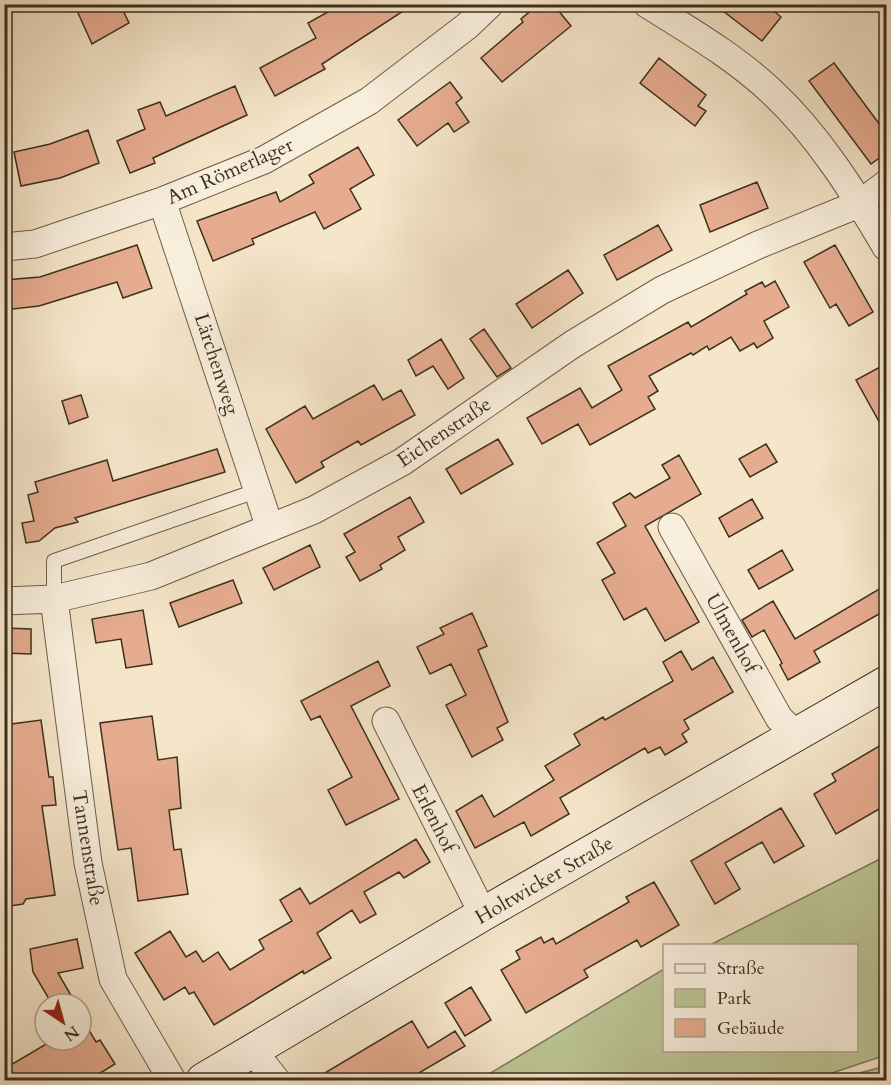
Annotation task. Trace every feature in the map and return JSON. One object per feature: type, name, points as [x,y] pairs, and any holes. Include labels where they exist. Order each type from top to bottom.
[{"type":"street","name":"Am Römerlager","points":[[4,247],[34,244],[162,201],[264,160],[369,101],[467,26],[489,4]]},
{"type":"street","points":[[648,4],[708,42],[771,91],[804,126],[861,203],[886,247]]},
{"type":"street","name":"Eichenstraße","points":[[4,602],[54,599],[151,576],[314,510],[402,462],[573,344],[662,290],[758,245],[861,203],[886,184]]},
{"type":"street","name":"Lärchenweg","points":[[162,201],[270,528]]},
{"type":"street","name":"Ulmenhof","points":[[672,527],[779,718],[797,735]]},
{"type":"street","name":"Tannenstraße","points":[[54,599],[88,863],[113,979],[172,1080]]},
{"type":"street","name":"Holtwicker Straße","points":[[203,1080],[483,914],[886,683]]},
{"type":"street","name":"Erlenhof","points":[[386,722],[483,914]]},
{"type":"street","points":[[253,1052],[276,1080]]},
{"type":"lane","points":[[54,599],[54,561],[259,490]]},
{"type":"green space","points":[[886,856],[886,1055],[811,1080],[479,1080],[663,970],[663,1052],[858,1052],[858,944],[712,944]]},
{"type":"green space","points":[[886,1066],[886,1080],[833,1080]]},
{"type":"building","points":[[74,4],[120,4],[129,23],[92,44]]},
{"type":"building","points":[[342,4],[414,4],[322,64],[325,69],[275,96],[260,68],[316,38],[308,23]]},
{"type":"building","points":[[539,4],[553,4],[571,26],[502,82],[481,58],[523,22],[521,19]]},
{"type":"building","points":[[714,4],[765,4],[781,17],[762,41]]},
{"type":"building","points":[[659,58],[706,95],[698,106],[706,111],[695,126],[640,83]]},
{"type":"building","points":[[834,63],[886,133],[886,153],[871,164],[809,81]]},
{"type":"building","points":[[450,82],[462,98],[456,103],[469,122],[454,132],[448,123],[417,146],[398,120]]},
{"type":"building","points":[[235,86],[247,115],[153,158],[155,163],[130,173],[117,141],[145,129],[138,110],[160,102],[166,116]]},
{"type":"building","points":[[88,130],[99,163],[60,178],[21,186],[14,152],[50,144]]},
{"type":"building","points":[[358,147],[374,175],[350,189],[361,209],[324,229],[315,212],[252,239],[254,244],[213,261],[197,221],[276,192],[280,202],[314,183],[309,175]]},
{"type":"building","points":[[757,182],[768,208],[710,232],[700,205]]},
{"type":"building","points":[[658,225],[672,250],[617,280],[604,255]]},
{"type":"building","points":[[137,245],[152,288],[123,298],[117,282],[39,306],[4,310],[4,280],[40,277]]},
{"type":"building","points":[[835,245],[873,312],[849,326],[836,304],[830,308],[804,262]]},
{"type":"building","points":[[568,270],[583,293],[532,328],[516,304]]},
{"type":"building","points":[[775,281],[789,307],[764,321],[773,338],[757,348],[754,343],[740,351],[731,337],[709,350],[707,346],[693,355],[691,353],[649,376],[658,391],[648,397],[655,409],[590,445],[578,424],[542,444],[527,418],[580,388],[592,408],[622,390],[608,366],[688,322],[691,327],[747,294],[745,291],[762,282],[765,287]]},
{"type":"building","points":[[484,329],[511,368],[497,377],[470,339]]},
{"type":"building","points":[[441,339],[464,378],[448,389],[433,366],[416,376],[408,360]]},
{"type":"building","points":[[880,367],[886,377],[886,434],[856,380]]},
{"type":"building","points":[[374,385],[383,400],[401,390],[415,415],[361,445],[358,441],[321,462],[324,467],[296,483],[266,429],[305,406],[313,419]]},
{"type":"building","points":[[81,395],[88,417],[69,424],[62,401]]},
{"type":"building","points":[[498,439],[513,464],[461,494],[446,469]]},
{"type":"building","points":[[766,444],[777,462],[750,477],[739,459]]},
{"type":"building","points":[[217,449],[225,472],[75,518],[78,522],[55,528],[39,541],[26,543],[22,523],[34,521],[28,495],[38,492],[35,482],[107,460],[113,481]]},
{"type":"building","points":[[679,455],[701,494],[645,526],[699,622],[665,641],[646,608],[624,620],[602,580],[615,573],[597,543],[626,526],[613,503],[630,493],[635,498],[670,478],[662,465]]},
{"type":"building","points":[[410,497],[424,522],[398,537],[405,550],[380,565],[382,569],[360,581],[346,557],[355,552],[344,534]]},
{"type":"building","points":[[752,499],[763,518],[729,537],[719,518]]},
{"type":"building","points":[[310,545],[320,567],[274,590],[263,568]]},
{"type":"building","points":[[782,550],[793,570],[759,589],[748,570]]},
{"type":"building","points":[[233,580],[242,603],[179,627],[170,603]]},
{"type":"building","points":[[886,585],[886,610],[814,651],[820,662],[788,680],[780,665],[782,663],[764,630],[752,637],[742,620],[773,601],[795,639]]},
{"type":"building","points":[[143,610],[152,664],[126,668],[121,639],[96,643],[92,619]]},
{"type":"building","points":[[472,613],[487,646],[478,650],[508,722],[497,728],[503,740],[472,757],[446,705],[466,695],[451,664],[430,674],[417,647],[444,634],[440,628]]},
{"type":"building","points":[[4,628],[31,629],[31,654],[4,653]]},
{"type":"building","points":[[681,651],[692,670],[713,657],[733,692],[684,720],[689,729],[682,734],[687,742],[665,755],[660,747],[648,753],[645,748],[560,798],[569,814],[531,836],[524,822],[475,848],[456,811],[482,795],[494,817],[554,780],[545,766],[580,745],[574,734],[603,717],[605,720],[673,681],[663,662]]},
{"type":"building","points":[[378,661],[390,686],[351,706],[399,799],[346,825],[328,790],[352,777],[320,716],[311,720],[301,701]]},
{"type":"building","points":[[152,716],[158,760],[177,757],[181,808],[169,810],[174,850],[181,849],[188,894],[138,901],[131,848],[118,850],[100,723]]},
{"type":"building","points":[[41,720],[49,777],[53,777],[56,805],[42,806],[55,895],[26,899],[23,904],[10,906],[8,891],[4,891],[4,725]]},
{"type":"building","points":[[886,742],[886,805],[836,834],[814,794],[836,781],[832,774]]},
{"type":"building","points":[[781,808],[804,846],[774,863],[762,842],[725,863],[740,889],[715,904],[691,861]]},
{"type":"building","points":[[416,839],[430,862],[404,878],[399,872],[364,892],[376,914],[360,923],[352,910],[317,933],[331,958],[304,974],[303,971],[214,1025],[194,992],[189,994],[185,987],[164,1000],[135,953],[170,931],[186,957],[196,951],[203,962],[218,952],[230,970],[264,949],[259,940],[292,921],[280,900],[300,888],[310,904]]},
{"type":"building","points":[[654,882],[679,925],[641,947],[637,940],[584,970],[588,977],[526,1013],[501,970],[520,959],[516,951],[541,937],[544,943],[553,938],[556,944],[629,902],[626,897]]},
{"type":"building","points":[[77,939],[83,968],[58,973],[69,992],[45,992],[33,972],[30,949]]},
{"type":"building","points":[[471,987],[491,1020],[465,1036],[445,1003]]},
{"type":"building","points":[[412,1021],[428,1048],[455,1031],[465,1046],[407,1080],[313,1080]]},
{"type":"building","points":[[93,1037],[96,1042],[100,1040],[115,1064],[89,1080],[4,1080],[4,1069],[33,1052],[93,1052]]}]
